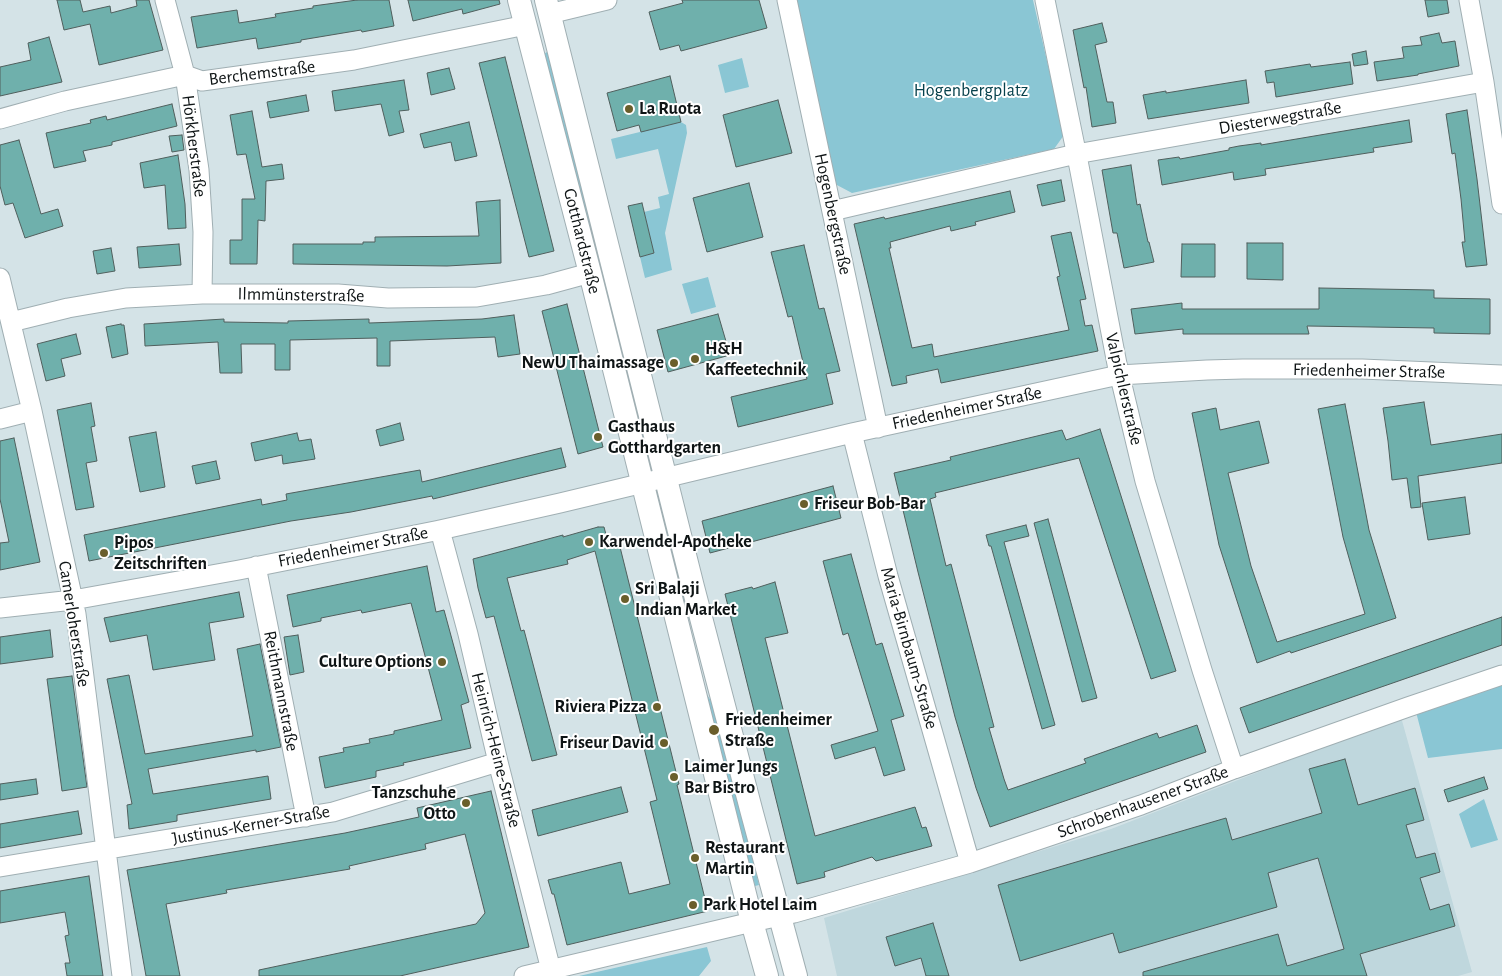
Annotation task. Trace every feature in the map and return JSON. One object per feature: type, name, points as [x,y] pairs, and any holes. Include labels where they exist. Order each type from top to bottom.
[{"type":"main road","name":"Gotthardstraße","points":[[519,0],[590,273],[767,976]]},
{"type":"main road","name":"Gotthardstraße","points":[[548,7],[749,803],[796,976]]},
{"type":"street","name":"Hörkherstraße","points":[[165,0],[184,76],[199,170],[203,232],[202,294]]},
{"type":"street","points":[[548,7],[608,0]]},
{"type":"street","name":"Hogenbergstraße","points":[[787,0],[878,428]]},
{"type":"street","name":"Valpichlerstraße","points":[[1045,0],[1119,375],[1145,481],[1234,769]]},
{"type":"street","points":[[1469,0],[1484,82],[1502,204]]},
{"type":"street","name":"Berchemstraße","points":[[0,119],[65,101],[184,76],[202,81],[354,60],[526,25]]},
{"type":"street","name":"Diesterwegstraße","points":[[1076,154],[1484,82]]},
{"type":"street","points":[[832,211],[1076,154]]},
{"type":"street","name":"Ilmmünsterstraße","points":[[11,322],[68,308],[126,298],[202,294],[338,294],[388,298],[477,297],[546,285],[590,273]]},
{"type":"street","name":"Camerloherstraße","points":[[0,278],[32,412],[73,600],[122,976]]},
{"type":"street","name":"Friedenheimer Straße","points":[[0,608],[73,600],[440,530],[852,433],[1119,375],[1234,369],[1362,369],[1502,375]]},
{"type":"street","points":[[0,419],[32,412]]},
{"type":"street","name":"Maria-Birnbaum-Straße","points":[[852,433],[888,576],[970,863]]},
{"type":"street","name":"Heinrich-Heine-Straße","points":[[440,530],[468,634],[498,762],[551,970]]},
{"type":"street","name":"Reithmannstraße","points":[[256,566],[306,817]]},
{"type":"street","name":"Schrobenhausener Straße","points":[[524,976],[780,916],[970,863],[1141,805],[1234,769],[1502,675]]},
{"type":"street","name":"Justinus-Kerner-Straße","points":[[0,868],[333,812],[498,762]]},
{"type":"shaded area","points":[[1401,717],[1472,972],[1458,976],[837,976],[824,918],[1111,829]]},
{"type":"green space","name":"Hogenbergplatz","points":[[794,0],[1033,0],[1064,135],[1054,149],[852,193],[835,184]]},
{"type":"green space","points":[[547,52],[551,53],[648,436],[643,437],[603,279],[595,266],[542,55]]},
{"type":"green space","points":[[742,58],[749,87],[725,93],[718,65]]},
{"type":"green space","points":[[681,122],[686,125],[687,133],[665,233],[672,270],[645,278],[640,257],[654,253],[644,212],[660,208],[658,197],[669,194],[658,149],[616,159],[611,139]]},
{"type":"green space","points":[[708,277],[716,307],[691,314],[682,284]]},
{"type":"green space","points":[[1502,683],[1502,749],[1428,758],[1416,712]]},
{"type":"green space","points":[[704,690],[715,707],[759,885],[755,886],[731,791],[721,773]]},
{"type":"green space","points":[[1484,799],[1498,840],[1471,848],[1459,814]]},
{"type":"green space","points":[[707,947],[711,961],[699,976],[579,976]]},
{"type":"building","points":[[57,0],[80,0],[83,12],[110,6],[111,13],[137,6],[136,0],[149,0],[163,50],[99,65],[90,24],[64,30]]},
{"type":"building","points":[[357,0],[389,0],[394,26],[301,40],[301,42],[258,49],[256,38],[197,48],[191,17],[237,10],[239,23],[276,17],[275,14],[313,8],[313,6]]},
{"type":"building","points":[[408,0],[499,0],[500,4],[463,14],[462,9],[413,21]]},
{"type":"building","points":[[682,0],[759,0],[767,28],[681,51],[679,45],[660,50],[649,12],[683,3]]},
{"type":"building","points":[[1425,0],[1447,0],[1449,13],[1428,17]]},
{"type":"building","points":[[1102,23],[1107,42],[1095,45],[1107,102],[1113,102],[1116,123],[1092,127],[1086,87],[1084,88],[1073,30]]},
{"type":"building","points":[[1439,33],[1442,43],[1455,41],[1459,66],[1377,81],[1374,62],[1404,58],[1402,47],[1422,45],[1420,37]]},
{"type":"building","points":[[49,37],[62,82],[0,96],[0,67],[31,60],[28,43]]},
{"type":"building","points":[[1366,51],[1368,64],[1354,66],[1352,54]]},
{"type":"building","points":[[505,57],[554,251],[529,257],[479,63]]},
{"type":"building","points":[[1350,62],[1353,84],[1276,97],[1274,82],[1267,83],[1265,71],[1310,64],[1311,67]]},
{"type":"building","points":[[449,68],[455,89],[431,95],[427,73]]},
{"type":"building","points":[[670,76],[681,122],[641,132],[639,125],[617,131],[607,93]]},
{"type":"building","points":[[404,80],[409,110],[399,111],[404,132],[389,136],[381,104],[335,111],[332,91]]},
{"type":"building","points":[[1246,80],[1249,103],[1148,119],[1143,95]]},
{"type":"building","points":[[306,95],[309,111],[270,118],[267,102]]},
{"type":"building","points":[[778,100],[792,153],[736,167],[723,115]]},
{"type":"building","points":[[172,104],[177,126],[112,142],[112,145],[83,151],[86,161],[54,168],[46,133],[91,123],[90,120],[106,116],[107,120]]},
{"type":"building","points":[[1467,110],[1487,265],[1466,267],[1462,242],[1465,242],[1455,153],[1452,154],[1446,114]]},
{"type":"building","points":[[252,111],[262,167],[282,164],[284,179],[266,181],[265,221],[258,220],[257,264],[230,264],[230,240],[242,240],[242,199],[255,199],[246,154],[237,155],[230,115]]},
{"type":"building","points":[[1409,120],[1412,142],[1373,148],[1374,152],[1265,169],[1266,175],[1234,180],[1233,172],[1162,185],[1158,160],[1179,157],[1180,159],[1229,150],[1229,148],[1239,146],[1261,143],[1261,145]]},
{"type":"building","points":[[469,122],[477,156],[455,161],[451,142],[424,148],[420,134]]},
{"type":"building","points":[[182,135],[184,150],[172,152],[169,136]]},
{"type":"building","points":[[19,140],[41,214],[58,209],[63,226],[25,238],[13,203],[5,205],[0,186],[0,145]]},
{"type":"building","points":[[178,155],[185,204],[186,228],[168,229],[165,185],[144,188],[140,163]]},
{"type":"building","points":[[1131,165],[1137,205],[1140,204],[1154,262],[1124,268],[1117,233],[1113,233],[1102,170]]},
{"type":"building","points":[[1061,180],[1065,201],[1042,206],[1037,185]]},
{"type":"building","points":[[749,183],[763,237],[707,252],[693,198]]},
{"type":"building","points":[[1010,191],[1015,212],[975,222],[976,225],[951,231],[950,226],[890,242],[891,248],[889,248],[912,348],[932,344],[934,357],[1069,330],[1057,277],[1060,276],[1051,236],[1071,232],[1086,299],[1080,300],[1085,326],[1092,325],[1098,351],[941,383],[938,369],[906,376],[907,383],[892,386],[854,224],[884,217],[885,219]]},
{"type":"building","points":[[500,200],[501,263],[447,266],[293,264],[293,244],[363,244],[363,242],[375,242],[375,237],[479,236],[476,202]]},
{"type":"building","points":[[642,203],[654,253],[640,257],[628,206]]},
{"type":"building","points":[[1247,243],[1283,243],[1283,280],[1247,279]]},
{"type":"building","points":[[179,244],[181,265],[139,268],[137,247]]},
{"type":"building","points":[[1182,244],[1215,244],[1215,277],[1181,277]]},
{"type":"building","points":[[804,245],[819,309],[824,308],[840,371],[826,374],[833,404],[738,427],[731,397],[807,379],[792,316],[788,317],[771,252]]},
{"type":"building","points":[[111,248],[115,271],[97,274],[93,251]]},
{"type":"building","points":[[1319,288],[1434,290],[1434,298],[1490,299],[1490,334],[1434,333],[1434,328],[1307,326],[1309,334],[1183,334],[1183,329],[1135,334],[1131,309],[1182,303],[1182,309],[1319,309]]},
{"type":"building","points":[[567,304],[603,447],[578,454],[542,311]]},
{"type":"building","points":[[718,314],[730,355],[668,372],[657,330]]},
{"type":"building","points":[[514,315],[520,354],[498,357],[495,337],[390,341],[390,366],[377,366],[377,338],[290,340],[290,370],[275,370],[275,344],[241,344],[242,373],[220,373],[218,342],[145,346],[144,324],[224,319],[224,322],[288,323],[288,321],[369,319],[369,323],[482,319]]},
{"type":"building","points":[[124,325],[128,354],[112,358],[106,327]]},
{"type":"building","points":[[76,334],[81,354],[61,359],[65,376],[46,381],[37,344]]},
{"type":"building","points":[[1424,402],[1431,445],[1502,434],[1502,463],[1418,476],[1421,507],[1411,508],[1407,478],[1392,480],[1383,408]]},
{"type":"building","points":[[91,403],[95,426],[91,427],[97,461],[86,463],[94,507],[76,510],[57,410]]},
{"type":"building","points":[[1345,404],[1369,530],[1396,618],[1257,663],[1219,545],[1192,413],[1216,408],[1220,430],[1259,421],[1269,463],[1228,473],[1251,566],[1277,642],[1365,614],[1343,537],[1318,409]]},
{"type":"building","points":[[400,423],[404,440],[380,446],[376,430]]},
{"type":"building","points":[[1100,429],[1176,671],[1151,679],[1079,458],[935,493],[936,497],[930,499],[946,566],[951,564],[994,727],[989,728],[1004,779],[1008,790],[1086,763],[1084,759],[1157,733],[1159,738],[1197,725],[1206,752],[990,827],[976,788],[955,717],[894,473],[951,460],[950,457],[1062,430],[1066,440]]},
{"type":"building","points":[[156,432],[165,487],[140,492],[129,437]]},
{"type":"building","points":[[297,433],[299,441],[311,439],[315,459],[283,464],[282,455],[255,461],[251,443]]},
{"type":"building","points":[[14,438],[40,562],[0,570],[0,543],[9,542],[0,499],[0,441]]},
{"type":"building","points":[[561,448],[566,467],[433,499],[432,496],[351,512],[291,521],[89,561],[84,535],[261,499],[262,505],[287,500],[286,494],[420,470],[422,482]]},
{"type":"building","points":[[216,461],[220,479],[196,484],[192,466]]},
{"type":"building","points":[[833,486],[841,518],[710,553],[702,521]]},
{"type":"building","points":[[1465,497],[1470,534],[1428,540],[1422,503]]},
{"type":"building","points":[[1048,519],[1097,698],[1082,702],[1034,523]]},
{"type":"building","points":[[1026,525],[1029,536],[1004,542],[1055,725],[1042,729],[991,546],[989,546],[986,535]]},
{"type":"building","points":[[604,527],[609,546],[619,543],[679,784],[677,785],[708,911],[567,945],[554,894],[552,894],[548,880],[621,862],[629,894],[670,884],[650,802],[657,800],[595,551],[567,560],[568,564],[507,578],[521,631],[524,630],[557,755],[532,761],[494,616],[486,618],[473,559]]},
{"type":"building","points":[[851,554],[876,645],[882,643],[904,716],[891,720],[905,770],[884,776],[875,747],[835,759],[831,745],[878,731],[848,633],[843,635],[823,561]]},
{"type":"building","points":[[427,566],[436,612],[444,610],[469,702],[461,705],[471,748],[403,763],[404,765],[376,771],[376,777],[325,788],[319,757],[344,752],[343,748],[370,743],[369,739],[394,734],[394,731],[442,720],[411,603],[362,613],[361,610],[321,618],[321,621],[293,627],[287,595]]},
{"type":"building","points":[[775,582],[788,633],[765,638],[815,836],[915,807],[922,828],[926,827],[932,846],[876,861],[872,857],[824,872],[825,877],[797,884],[725,594],[752,587],[753,589]]},
{"type":"building","points":[[239,592],[244,617],[209,623],[215,660],[153,670],[147,635],[110,642],[104,618]]},
{"type":"building","points":[[1502,617],[1502,645],[1249,733],[1240,708]]},
{"type":"building","points":[[50,630],[53,657],[0,664],[0,637]]},
{"type":"building","points":[[298,635],[304,672],[290,675],[284,637]]},
{"type":"building","points":[[260,644],[281,747],[148,769],[153,794],[268,776],[271,799],[177,815],[177,821],[129,829],[127,805],[132,804],[107,679],[129,675],[145,754],[253,736],[237,649]]},
{"type":"building","points":[[72,676],[87,787],[62,791],[47,679]]},
{"type":"building","points":[[1345,759],[1358,805],[1415,788],[1424,820],[1406,825],[1416,858],[1435,853],[1440,872],[1420,878],[1430,910],[1449,904],[1455,926],[1360,954],[1367,976],[1143,976],[1143,972],[1278,934],[1287,966],[1344,949],[1318,858],[1268,873],[1277,907],[1119,953],[1113,933],[1020,961],[998,885],[1226,818],[1232,840],[1322,813],[1309,769]]},
{"type":"building","points":[[1484,777],[1488,789],[1448,802],[1444,790]]},
{"type":"building","points":[[36,779],[38,794],[0,800],[0,784]]},
{"type":"building","points":[[621,787],[628,812],[538,836],[532,810]]},
{"type":"building","points":[[491,791],[529,947],[400,976],[259,976],[259,970],[476,924],[485,913],[465,834],[425,844],[426,849],[349,866],[350,869],[226,890],[227,893],[166,904],[180,976],[146,976],[127,870],[345,833],[419,817],[417,808]]},
{"type":"building","points":[[78,811],[82,834],[0,848],[0,824]]},
{"type":"building","points":[[89,876],[103,976],[67,976],[65,963],[70,963],[65,936],[69,935],[65,912],[0,923],[0,891]]},
{"type":"building","points":[[933,923],[949,976],[926,976],[921,958],[895,966],[886,937]]},
{"type":"place","name":"La Ruota","points":[[629,109]]},
{"type":"place","name":"H&H Kaffeetechnik","points":[[695,359]]},
{"type":"place","name":"NewU Thaimassage","points":[[674,363]]},
{"type":"place","name":"Gasthaus Gotthardgarten","points":[[598,437]]},
{"type":"place","name":"Friseur Bob-Bar","points":[[804,504]]},
{"type":"place","name":"Karwendel-Apotheke","points":[[589,542]]},
{"type":"place","name":"Pipos Zeitschriften","points":[[104,553]]},
{"type":"place","name":"Sri Balaji Indian Market","points":[[625,599]]},
{"type":"place","name":"Culture Options","points":[[442,662]]},
{"type":"place","name":"Riviera Pizza","points":[[657,707]]},
{"type":"place","name":"Friedenheimer Straße","points":[[714,730]]},
{"type":"place","name":"Friseur David","points":[[664,743]]},
{"type":"place","name":"Laimer Jungs Bar Bistro","points":[[674,777]]},
{"type":"place","name":"Tanzschuhe Otto","points":[[466,803]]},
{"type":"place","name":"Restaurant Martin","points":[[695,858]]},
{"type":"place","name":"Park Hotel Laim","points":[[693,905]]}]
